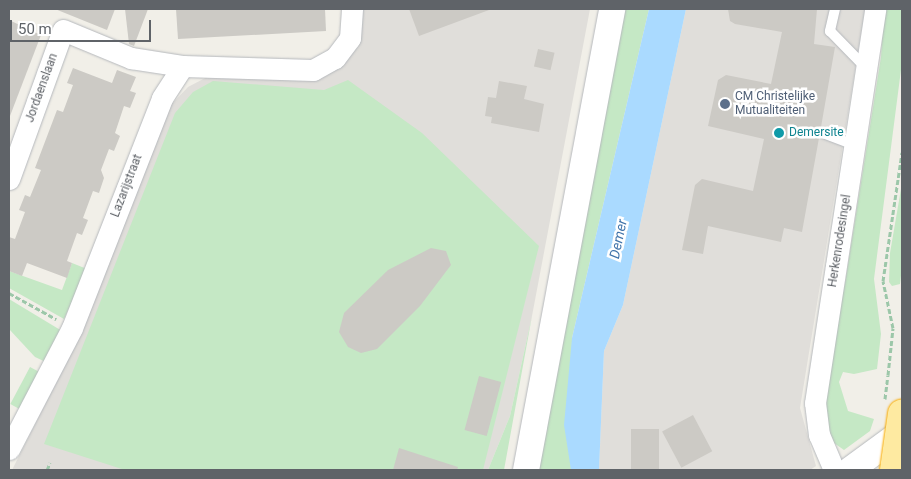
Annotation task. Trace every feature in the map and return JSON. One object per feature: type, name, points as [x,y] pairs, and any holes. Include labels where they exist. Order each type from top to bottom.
[{"type":"highway","points":[[894,470],[902,414]]},
{"type":"street","points":[[183,66],[313,70],[335,58],[350,38],[352,9]]},
{"type":"street","points":[[526,470],[612,9]]},
{"type":"street","name":"Herkenrodesingel","points":[[834,470],[819,436],[815,403],[868,69],[875,9]]},
{"type":"street","name":"Jordaenslaan","points":[[9,179],[63,30],[130,58],[183,66]]},
{"type":"street","name":"Lazarijstraat","points":[[9,449],[72,328],[162,98],[183,66]]},
{"type":"street","points":[[850,470],[902,432]]},
{"type":"lane","points":[[835,9],[830,31],[868,69]]},
{"type":"lane","points":[[823,132],[856,145]]},
{"type":"path","points":[[888,375],[893,328],[883,281],[902,152]]},
{"type":"path","points":[[9,293],[72,328]]},
{"type":"path","points":[[47,470],[50,463]]},
{"type":"shaded area","points":[[361,9],[590,9],[532,316],[510,416],[488,470],[12,470],[67,361],[171,105],[188,87],[209,76],[305,81],[340,66],[358,47]]},
{"type":"shaded area","points":[[686,9],[865,9],[800,408],[816,466],[810,470],[599,470],[604,351],[623,305]]},
{"type":"green space","points":[[620,9],[649,9],[572,338],[571,470],[538,470]]},
{"type":"green space","points":[[884,9],[902,9],[902,62],[874,279],[881,334],[877,369],[854,374],[843,372],[839,382],[848,411],[874,419],[870,431],[844,450],[834,443],[824,417],[827,367],[845,283],[881,57]]},
{"type":"green space","points":[[348,80],[422,133],[539,246],[483,470],[125,470],[44,444],[175,113],[193,92],[213,81],[324,90]]},
{"type":"green space","points":[[902,183],[902,267],[900,284],[892,286],[889,282],[890,253]]},
{"type":"green space","points":[[72,263],[87,269],[64,319],[9,288],[9,271],[62,290]]},
{"type":"green space","points":[[9,299],[62,331],[48,363],[35,357],[9,329]]},
{"type":"green space","points":[[532,316],[504,470],[488,470],[510,416]]},
{"type":"green space","points":[[30,367],[43,374],[24,411],[10,404]]},
{"type":"water","name":"Demer","points":[[649,9],[686,9],[623,305],[604,351],[599,470],[571,470],[564,425],[572,338]]},
{"type":"building","points":[[55,9],[115,9],[107,30]]},
{"type":"building","points":[[125,9],[148,9],[134,46],[129,44]]},
{"type":"building","points":[[176,9],[325,9],[326,31],[178,39]]},
{"type":"building","points":[[409,9],[489,9],[489,10],[419,36]]},
{"type":"building","name":"Demersite","points":[[728,9],[817,9],[814,44],[835,47],[821,127],[816,131],[819,138],[802,232],[784,228],[781,242],[708,226],[703,254],[682,250],[695,185],[702,179],[753,191],[764,139],[708,126],[718,80],[726,75],[771,84],[782,32],[735,24],[730,21]]},
{"type":"building","points":[[9,20],[41,35],[10,116],[9,116]]},
{"type":"building","points":[[538,49],[555,53],[551,70],[534,67]]},
{"type":"building","points":[[73,68],[112,83],[117,70],[136,77],[130,91],[136,93],[130,108],[124,106],[115,133],[120,136],[114,151],[109,149],[101,170],[104,178],[99,193],[93,191],[83,218],[88,220],[82,235],[77,233],[67,261],[72,263],[67,278],[27,263],[22,276],[9,271],[9,237],[15,239],[25,212],[19,210],[25,195],[30,197],[41,170],[35,168],[57,110],[63,112],[73,85],[67,83]]},
{"type":"building","points":[[499,81],[527,86],[524,99],[544,104],[539,132],[491,123],[492,117],[485,116],[488,97],[496,98]]},
{"type":"building","points":[[431,248],[446,251],[451,265],[420,306],[377,349],[361,353],[348,347],[339,332],[344,313],[388,270]]},
{"type":"building","points":[[479,376],[501,382],[487,436],[465,430]]},
{"type":"building","points":[[693,415],[712,451],[681,468],[662,431]]},
{"type":"building","points":[[631,429],[659,429],[659,470],[631,470]]},
{"type":"building","points":[[399,448],[458,467],[457,470],[393,470]]},
{"type":"place","name":"CM Christelijke Mutualiteiten","points":[[725,104]]},
{"type":"place","name":"Demersite","points":[[779,133]]}]
